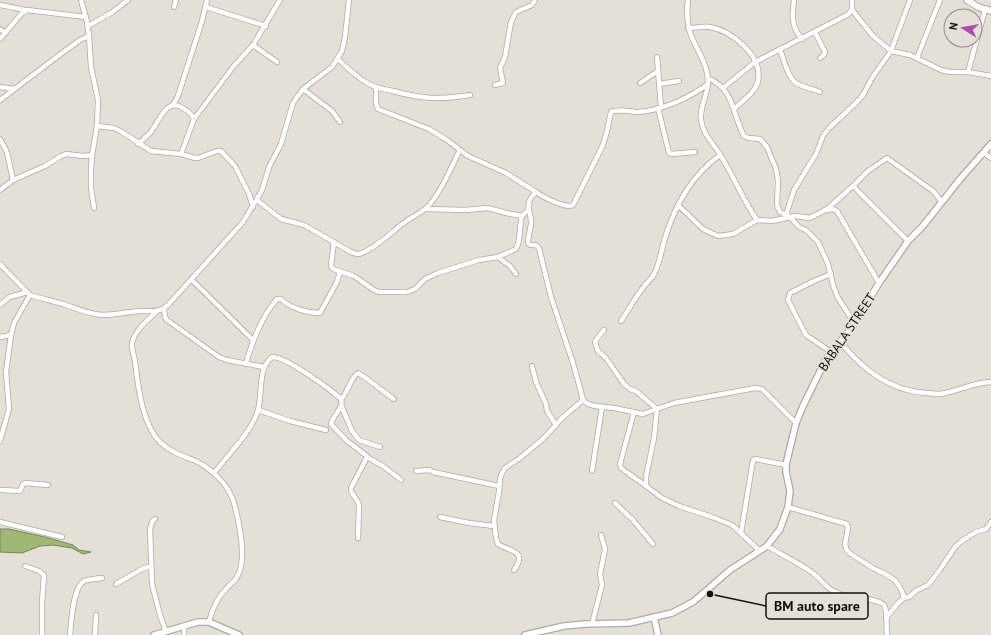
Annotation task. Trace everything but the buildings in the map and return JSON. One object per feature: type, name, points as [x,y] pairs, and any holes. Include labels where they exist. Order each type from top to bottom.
[{"type":"main road","points":[[967,0],[978,7],[988,10]]},
{"type":"street","points":[[81,0],[88,26],[90,67],[98,100],[97,126],[92,155],[91,188],[94,208]]},
{"type":"street","points":[[88,26],[111,13],[128,0]]},
{"type":"street","points":[[174,7],[176,0]]},
{"type":"street","points":[[138,144],[150,132],[164,111],[173,105],[178,96],[207,0]]},
{"type":"street","points":[[181,154],[194,119],[233,68],[253,45],[266,26],[280,0]]},
{"type":"street","points":[[0,305],[10,297],[28,294],[89,313],[109,315],[139,311],[156,312],[164,309],[192,280],[243,222],[253,207],[262,190],[269,167],[281,144],[292,102],[303,89],[332,67],[342,51],[349,0]]},
{"type":"street","points":[[495,86],[503,83],[500,68],[505,57],[510,26],[514,14],[532,5],[535,0]]},
{"type":"street","points":[[688,0],[688,28],[704,61],[708,81],[708,91],[701,114],[702,122],[708,139],[720,155],[757,220]]},
{"type":"street","points":[[794,0],[794,24],[798,34],[802,38]]},
{"type":"street","points":[[852,0],[852,10],[873,36],[891,51],[910,55],[941,70],[950,72],[968,72],[991,76]]},
{"type":"street","points":[[678,205],[703,229],[718,236],[733,234],[757,220],[772,221],[780,219],[786,215],[794,190],[813,160],[823,136],[829,128],[863,95],[872,78],[891,51],[910,0]]},
{"type":"street","points":[[917,58],[940,0]]},
{"type":"street","points":[[0,5],[25,10],[32,9],[86,17]]},
{"type":"street","points":[[206,7],[266,26]]},
{"type":"street","points":[[0,40],[25,10]]},
{"type":"street","points":[[723,88],[755,62],[847,15],[852,10]]},
{"type":"street","points":[[968,72],[988,10]]},
{"type":"street","points":[[688,28],[709,27],[720,31],[741,43],[747,49],[755,62],[758,81],[751,92],[734,109]]},
{"type":"street","points":[[0,29],[6,33]]},
{"type":"street","points":[[815,32],[825,52],[820,58]]},
{"type":"street","points":[[0,100],[80,40],[89,36]]},
{"type":"street","points":[[253,45],[277,62]]},
{"type":"street","points":[[780,49],[793,81],[820,92]]},
{"type":"street","points":[[657,57],[660,84],[660,107],[669,153],[695,152]]},
{"type":"street","points":[[338,59],[358,77],[376,87],[429,99],[444,99],[470,95]]},
{"type":"street","points":[[640,83],[658,71]]},
{"type":"street","points":[[660,84],[680,81]]},
{"type":"street","points":[[376,87],[376,104],[378,109],[429,129],[472,158],[506,173],[536,192],[555,202],[569,207],[572,206],[602,145],[607,132],[611,112],[639,112],[660,107],[689,97],[708,81]]},
{"type":"street","points":[[708,81],[723,88],[729,96],[744,136],[760,139],[767,147],[772,158],[778,181],[777,205],[799,228],[806,230],[818,242],[828,264],[838,298],[855,324]]},
{"type":"street","points":[[0,87],[14,89]]},
{"type":"street","points":[[303,89],[332,111],[340,122]]},
{"type":"street","points":[[173,105],[178,105],[184,108],[193,115],[194,119]]},
{"type":"street","points":[[97,126],[114,128],[151,151],[181,154],[192,158],[198,158],[221,151],[235,166],[249,194],[253,207]]},
{"type":"street","points":[[0,139],[8,152],[13,180]]},
{"type":"street","name":"BABALA STREET","points":[[525,635],[564,626],[629,623],[672,613],[693,602],[730,570],[767,546],[780,529],[788,507],[790,491],[786,465],[796,423],[811,388],[830,352],[855,324],[879,283],[908,241],[922,228],[991,144]]},
{"type":"street","points":[[257,200],[281,219],[304,225],[354,254],[362,253],[382,241],[406,221],[425,209],[439,192],[460,150]]},
{"type":"street","points":[[984,153],[991,158]]},
{"type":"street","points":[[0,190],[13,180],[45,166],[66,154],[83,156],[92,155]]},
{"type":"street","points":[[621,320],[645,284],[653,275],[661,256],[664,240],[673,213],[699,173],[720,155]]},
{"type":"street","points":[[780,219],[786,215],[810,218],[825,210],[868,171],[887,158],[933,191],[942,202]]},
{"type":"street","points":[[852,186],[908,241]]},
{"type":"street","points":[[334,242],[331,266],[332,269],[354,276],[379,292],[408,292],[415,289],[425,279],[438,273],[479,260],[498,257],[518,248],[519,229],[522,216],[528,210],[530,201],[536,192]]},
{"type":"street","points":[[425,209],[465,210],[488,208],[522,216]]},
{"type":"street","points":[[825,210],[833,209],[837,211],[879,283]]},
{"type":"street","points":[[528,210],[531,218],[528,243],[530,245],[538,246],[551,297],[573,363],[583,400],[592,406],[643,414],[674,403],[755,388],[766,393],[796,423]]},
{"type":"street","points":[[498,257],[510,266],[516,274]]},
{"type":"street","points":[[0,264],[28,294]]},
{"type":"street","points":[[246,363],[253,340],[262,319],[277,299],[282,299],[286,304],[296,308],[310,312],[320,312],[334,288],[340,272]]},
{"type":"street","points":[[830,352],[806,335],[788,300],[790,293],[831,274]]},
{"type":"street","points":[[192,280],[253,340]]},
{"type":"street","points":[[0,441],[9,409],[6,372],[11,335],[14,323],[28,294]]},
{"type":"street","points":[[164,309],[167,320],[219,357],[264,367]]},
{"type":"street","points":[[156,312],[140,328],[132,344],[140,394],[148,424],[157,438],[171,452],[196,462],[214,473],[228,489],[234,503],[242,543],[241,568],[238,576],[219,597],[211,613],[209,622]]},
{"type":"street","points":[[604,330],[595,342],[598,351],[606,358],[624,384],[630,389],[636,390],[657,409]]},
{"type":"street","points":[[0,337],[11,335]]},
{"type":"street","points":[[840,342],[851,355],[870,372],[899,388],[914,392],[940,394],[991,382]]},
{"type":"street","points":[[214,473],[246,432],[258,410],[264,367],[272,357],[279,358],[312,377],[341,399]]},
{"type":"street","points":[[532,366],[536,382],[546,404],[547,411],[556,425]]},
{"type":"street","points":[[380,447],[359,440],[352,431],[341,405],[341,399],[352,379],[358,374],[394,399]]},
{"type":"street","points":[[514,570],[518,562],[518,554],[513,550],[498,544],[494,526],[500,479],[505,468],[520,458],[544,438],[583,400]]},
{"type":"street","points":[[341,405],[332,420],[332,424],[347,441],[367,457],[383,466],[401,480]]},
{"type":"street","points":[[592,471],[602,407]]},
{"type":"street","points":[[646,486],[646,477],[654,438],[657,409]]},
{"type":"street","points":[[258,410],[290,421],[326,430]]},
{"type":"street","points":[[634,412],[620,464],[621,468],[662,498],[691,511],[732,525],[760,551]]},
{"type":"street","points":[[358,538],[359,504],[351,488],[357,479],[367,457]]},
{"type":"street","points":[[741,533],[752,460],[755,459],[786,465]]},
{"type":"street","points":[[416,471],[423,469],[430,470],[433,472],[499,486]]},
{"type":"street","points":[[0,490],[20,491],[25,482],[48,485]]},
{"type":"street","points":[[614,504],[633,520],[652,544]]},
{"type":"street","points":[[788,507],[847,524],[848,527],[845,544],[849,553],[873,568],[894,578],[901,588],[904,598]]},
{"type":"street","points":[[440,517],[494,526]]},
{"type":"street","points":[[154,519],[150,529],[152,584],[166,632]]},
{"type":"street","points":[[0,522],[62,537]]},
{"type":"street","points":[[886,618],[894,607],[904,598],[909,597],[917,590],[928,585],[955,547],[962,540],[976,532],[986,529],[991,523]]},
{"type":"street","points":[[592,624],[602,585],[600,574],[604,549],[601,535]]},
{"type":"street","points":[[767,546],[806,568],[827,588],[833,591],[843,595],[882,603],[886,609],[888,635]]},
{"type":"street","points":[[25,566],[44,575],[42,635]]},
{"type":"street","points":[[116,584],[142,569],[151,566]]},
{"type":"street","points":[[70,635],[75,600],[79,586],[84,581],[102,578]]},
{"type":"street","points":[[95,635],[96,615]]},
{"type":"street","points":[[654,617],[658,635]]},
{"type":"street","points":[[154,635],[198,622],[209,622],[239,635]]},
{"type":"street","points":[[184,626],[184,635]]},
{"type":"street","points":[[547,635],[550,628]]},
{"type":"shaded area","points":[[0,529],[9,529],[45,537],[73,545],[79,550],[91,552],[83,554],[72,548],[53,545],[40,546],[22,553],[0,552]]},
{"type":"place","name":"BM auto spare","points":[[710,594]]}]
